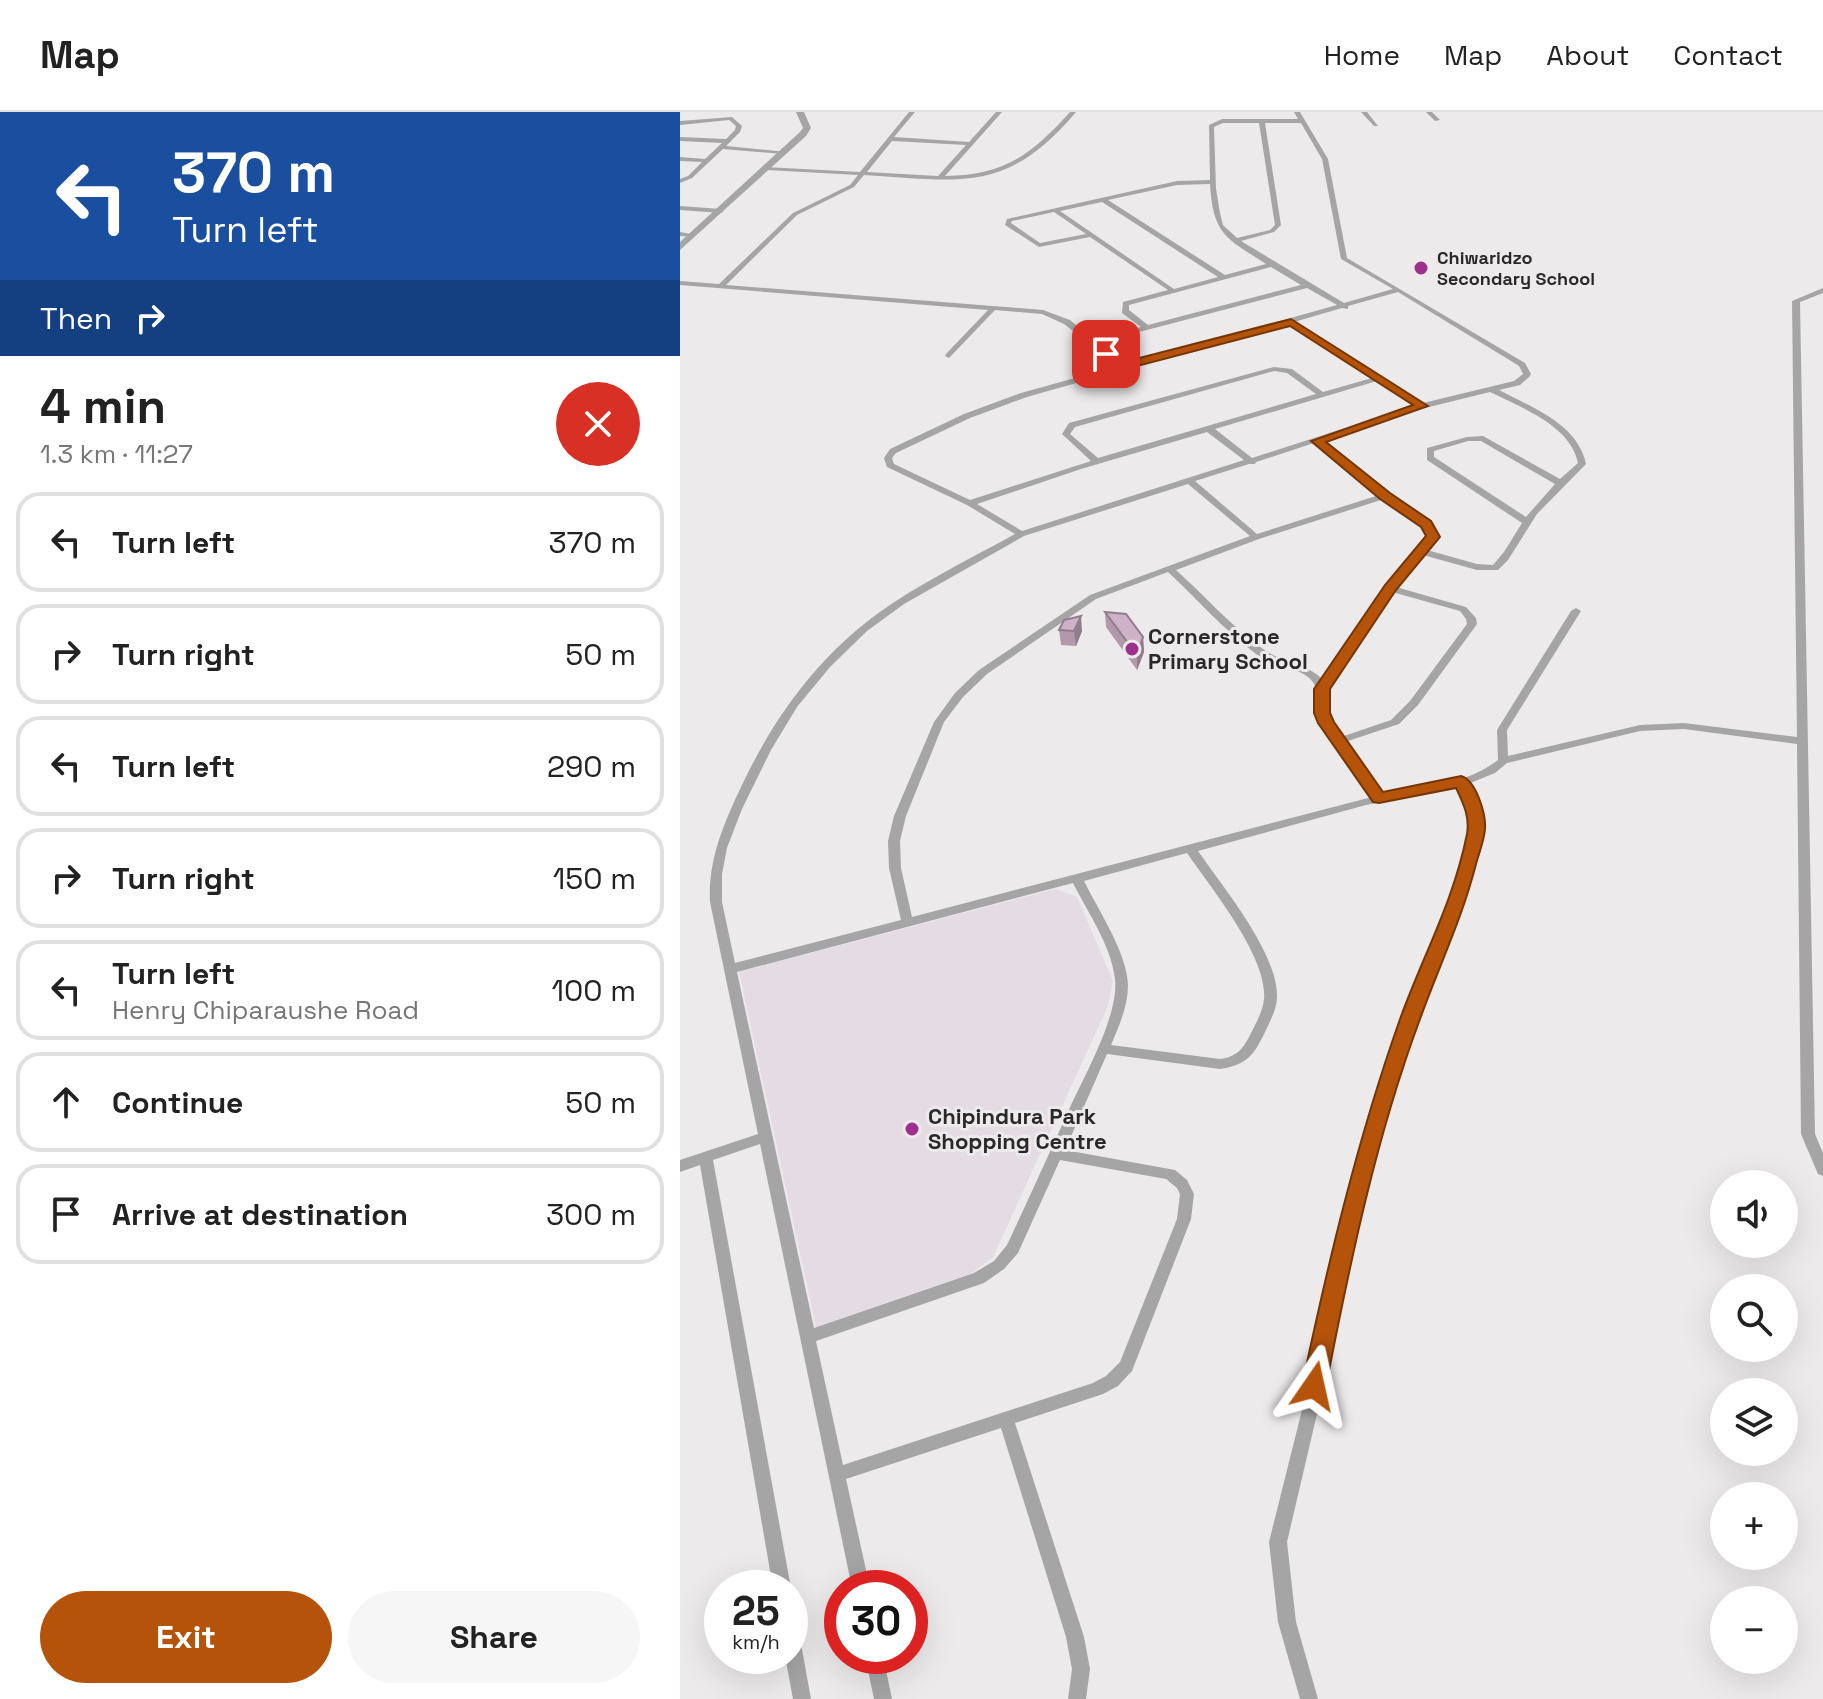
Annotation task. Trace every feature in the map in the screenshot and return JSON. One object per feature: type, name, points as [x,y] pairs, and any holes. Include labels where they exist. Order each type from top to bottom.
[{"type":"street","points":[[680,247],[806,131],[800,112]]},
{"type":"street","points":[[721,286],[795,214],[813,202],[852,186],[912,112]]},
{"type":"street","points":[[940,178],[999,112]]},
{"type":"street","points":[[767,168],[861,175],[976,178],[1001,171],[1048,140],[1073,112]]},
{"type":"street","points":[[1364,112],[1376,125]]},
{"type":"street","points":[[1429,112],[1437,120]]},
{"type":"street","points":[[857,1570],[713,878],[731,819],[775,731],[840,650],[866,627],[1021,534],[1422,406],[1517,383],[1527,374],[1514,359],[1344,259],[1325,159],[1300,116],[1262,121],[1222,121],[1211,126],[1214,182],[1222,229],[1345,307]]},
{"type":"street","points":[[680,123],[730,118],[739,126],[738,131],[690,177],[680,181]]},
{"type":"street","points":[[1238,240],[1272,231],[1278,225],[1262,121]]},
{"type":"street","points":[[680,139],[783,152]]},
{"type":"street","points":[[891,139],[972,144]]},
{"type":"street","points":[[680,159],[706,161]]},
{"type":"street","points":[[1091,235],[1039,245],[1007,224],[1009,220],[1177,183],[1214,182]]},
{"type":"street","points":[[1102,199],[1225,278]]},
{"type":"street","points":[[680,208],[721,211]]},
{"type":"street","points":[[1055,210],[1173,291]]},
{"type":"street","points":[[680,234],[693,235]]},
{"type":"street","points":[[1146,327],[1125,311],[1126,304],[1273,264]]},
{"type":"street","points":[[680,283],[994,307],[1055,316],[1122,366]]},
{"type":"street","points":[[1091,342],[1309,285]]},
{"type":"street","points":[[1021,534],[970,503],[898,470],[890,465],[888,458],[893,451],[967,416],[1122,366],[1291,323],[1399,290]]},
{"type":"street","points":[[1823,290],[1796,301],[1808,1134],[1823,1170]]},
{"type":"street","points":[[949,356],[994,307]]},
{"type":"street","points":[[1291,323],[1422,406]]},
{"type":"street","points":[[1097,462],[1066,434],[1072,425],[1274,369],[1289,371],[1322,395]]},
{"type":"street","points":[[970,503],[1380,378]]},
{"type":"street","points":[[1422,552],[1477,567],[1495,568],[1503,562],[1527,522],[1560,483],[1582,464],[1578,443],[1563,430],[1491,389]]},
{"type":"street","points":[[1209,429],[1252,462]]},
{"type":"street","points":[[1527,522],[1430,458],[1430,450],[1467,439],[1483,438],[1560,483]]},
{"type":"street","points":[[1317,441],[1385,496],[1426,524],[1433,537],[1390,588],[1322,689]]},
{"type":"street","points":[[1190,481],[1256,537]]},
{"type":"street","points":[[907,922],[895,868],[894,841],[900,816],[939,722],[959,695],[983,672],[1093,597],[1256,537],[1385,496]]},
{"type":"street","points":[[1169,568],[1256,648],[1275,661],[1316,677],[1322,689],[1322,713],[1379,798]]},
{"type":"street","points":[[1339,741],[1395,722],[1414,703],[1472,624],[1463,609],[1390,588]]},
{"type":"street","points":[[1503,761],[1502,730],[1576,611]]},
{"type":"street","points":[[730,969],[1379,798],[1461,782],[1498,767],[1503,761],[1640,728],[1684,726],[1802,741]]},
{"type":"street","points":[[1309,1699],[1287,1622],[1279,1578],[1278,1542],[1309,1414],[1337,1273],[1375,1128],[1410,1019],[1455,913],[1476,831],[1476,814],[1461,782]]},
{"type":"street","points":[[1103,1049],[1220,1064],[1235,1063],[1246,1056],[1265,1018],[1271,998],[1270,986],[1258,951],[1191,850]]},
{"type":"street","points":[[808,1337],[979,1278],[999,1265],[1013,1249],[1116,1016],[1121,977],[1077,879]]},
{"type":"street","points":[[680,1166],[766,1137]]},
{"type":"street","points":[[838,1474],[1097,1389],[1112,1381],[1126,1366],[1184,1219],[1189,1197],[1184,1183],[1170,1174],[1056,1154]]},
{"type":"street","points":[[706,1159],[779,1570]]},
{"type":"street","points":[[1006,1419],[1075,1637],[1081,1669],[1077,1699]]},
{"type":"street","points":[[797,1674],[802,1699]]},
{"type":"street","points":[[878,1674],[883,1699]]},
{"type":"shaded area","name":"Chipindura Park Shopping Centre","points":[[1055,889],[1077,897],[1113,981],[1108,1006],[993,1257],[972,1273],[816,1327],[739,972]]},
{"type":"building","points":[[1105,612],[1126,614],[1143,637],[1137,655]]},
{"type":"building","points":[[1081,616],[1074,631],[1059,630],[1064,620]]},
{"type":"place","name":"Chiwaridzo Secondary School","points":[[1421,268]]},
{"type":"place","name":"Cornerstone Primary School","points":[[1132,649]]},
{"type":"place","name":"Chipindura Park Shopping Centre","points":[[912,1129]]},
{"type":"route","points":[[1106,354],[1122,366],[1291,323],[1422,406],[1317,441],[1385,496],[1426,524],[1433,537],[1390,588],[1322,689],[1322,713],[1326,723],[1379,798],[1461,782],[1476,814],[1476,831],[1455,913],[1410,1019],[1375,1128],[1337,1273],[1314,1386]]}]
